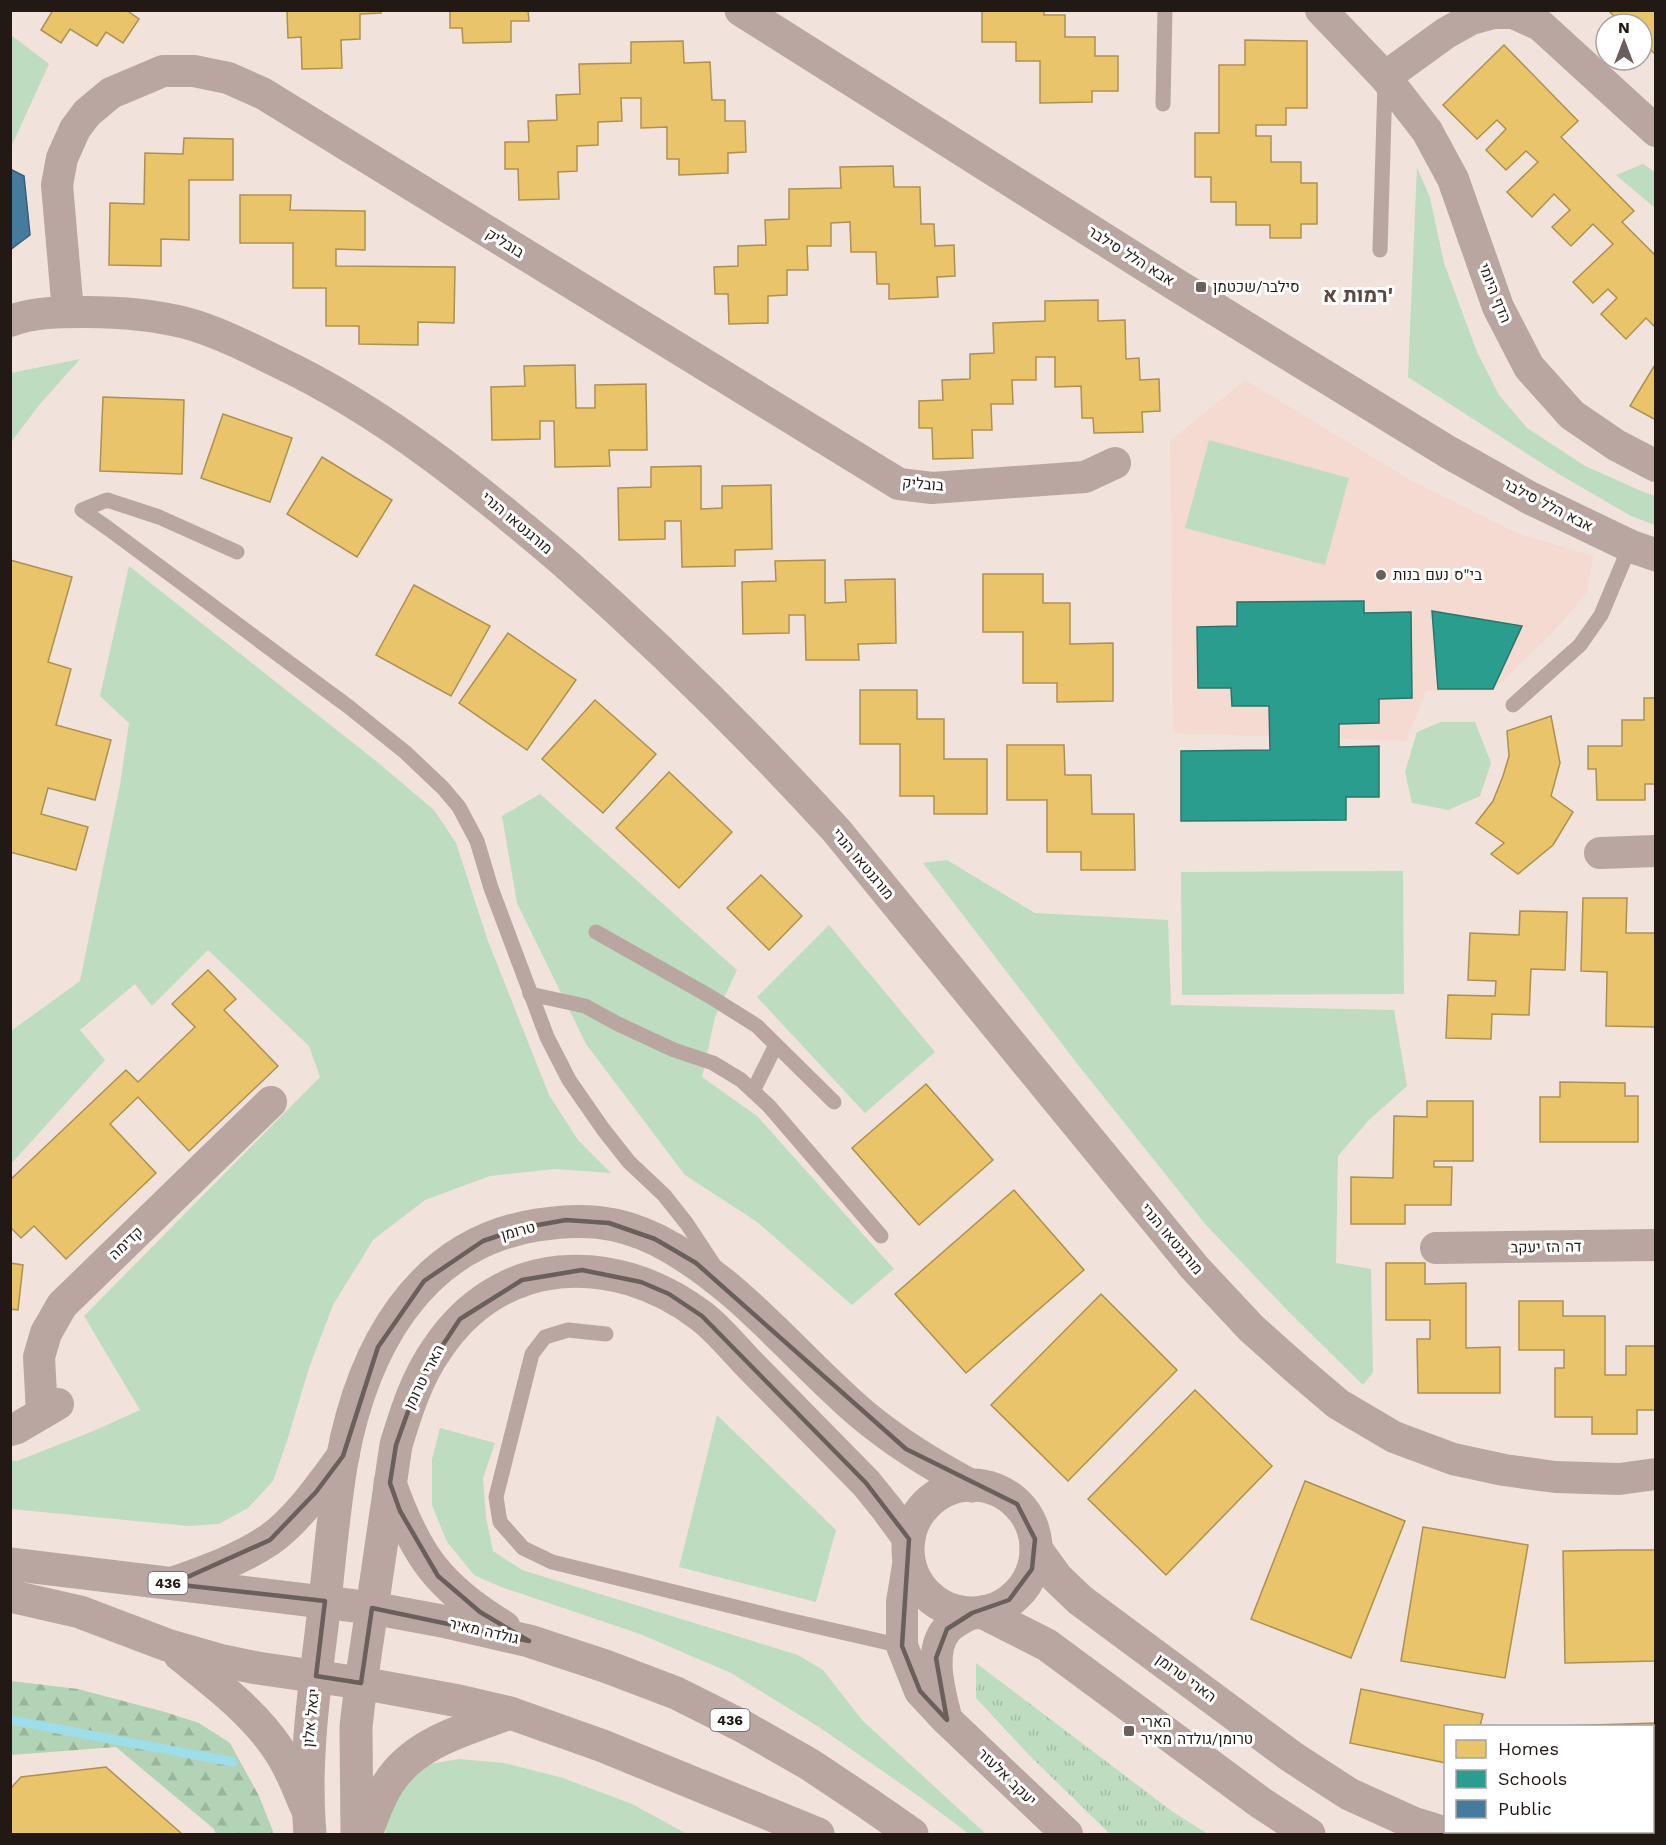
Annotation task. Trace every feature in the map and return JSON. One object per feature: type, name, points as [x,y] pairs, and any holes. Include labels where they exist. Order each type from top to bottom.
[{"type":"main road","points":[[171,1584],[207,1571],[270,1540],[310,1499],[343,1456]]},
{"type":"main road","points":[[390,1483],[410,1534],[438,1576],[480,1612],[529,1641]]},
{"type":"main road","name":"גולדה מאיר","points":[[10,1564],[325,1601],[442,1621],[529,1641],[676,1693],[744,1727],[819,1771],[912,1834]]},
{"type":"main road","points":[[10,1596],[80,1612],[167,1645],[223,1661],[361,1683],[510,1713],[603,1746],[818,1834]]},
{"type":"main road","points":[[167,1645],[230,1696],[260,1726],[281,1753],[309,1823]]},
{"type":"main road","points":[[366,1834],[375,1808],[389,1782],[407,1761],[435,1743],[510,1713]]},
{"type":"street","name":"אבא הלל סילבר","points":[[741,10],[1178,286],[1448,452],[1530,498],[1643,550]]},
{"type":"street","name":"הדף היומי","points":[[1321,10],[1385,77],[1427,131],[1453,179],[1498,307],[1529,367],[1572,416],[1616,445],[1656,466]]},
{"type":"street","points":[[1385,77],[1446,33],[1471,19],[1493,13],[1513,13],[1540,25],[1656,131]]},
{"type":"street","name":"בובליק","points":[[68,312],[57,185],[62,158],[75,129],[87,113],[111,93],[163,71],[195,71],[228,78],[262,93],[899,484],[932,488],[1085,477],[1115,463]]},
{"type":"street","name":"מורגנטאו הנרי","points":[[10,321],[53,312],[109,312],[152,316],[188,323],[244,345],[304,374],[371,412],[457,473],[614,606],[781,769],[836,830],[1194,1267],[1251,1328],[1338,1404],[1394,1437],[1453,1459],[1504,1470],[1555,1477],[1618,1479],[1656,1474]]},
{"type":"street","points":[[1600,853],[1656,851]]},
{"type":"street","name":"קדימה","points":[[10,1430],[50,1409],[39,1356],[46,1333],[62,1305],[271,1102]]},
{"type":"street","name":"טרומן","points":[[343,1456],[365,1377],[378,1347],[398,1313],[424,1281],[451,1259],[483,1241],[521,1228],[566,1220],[609,1223],[655,1239],[696,1263],[784,1339],[862,1414],[897,1442],[930,1464],[972,1486]]},
{"type":"street","name":"דה הז יעקב","points":[[1436,1248],[1656,1245]]},
{"type":"street","name":"הארי טרומן","points":[[361,1683],[396,1445],[406,1411],[436,1349],[460,1319],[488,1297],[522,1280],[553,1272],[582,1270],[607,1273],[641,1282],[669,1294],[702,1316],[866,1483],[887,1509],[909,1549]]},
{"type":"street","points":[[325,1601],[335,1502],[343,1456]]},
{"type":"street","points":[[972,1486],[992,1489],[1017,1504],[1032,1529],[1036,1549],[1032,1569],[1023,1587],[1009,1600],[992,1609],[977,1612],[952,1609],[927,1594],[915,1578],[909,1549],[915,1520],[927,1504],[952,1489],[972,1486]]},
{"type":"street","name":"יעקב אלעזר","points":[[909,1549],[902,1602],[902,1646],[920,1691],[947,1720],[1067,1834]]},
{"type":"street","name":"הארי טרומן","points":[[1036,1549],[1058,1578],[1080,1600],[1292,1757],[1349,1794],[1413,1823],[1444,1833]]},
{"type":"street","name":"יגאל אלון","points":[[309,1823],[307,1756],[325,1601]]},
{"type":"street","points":[[947,1720],[938,1684],[936,1658],[940,1641],[947,1629],[977,1612]]},
{"type":"street","points":[[977,1612],[1047,1645],[1261,1803],[1309,1834]]},
{"type":"street","points":[[357,1834],[356,1727],[361,1683]]},
{"type":"lane","points":[[1163,104],[1165,10]]},
{"type":"lane","points":[[1380,250],[1385,77]]},
{"type":"lane","points":[[237,552],[159,517],[107,500],[82,510],[349,707],[405,752],[443,788],[459,807],[477,841],[490,888],[547,1037],[569,1080],[629,1162],[664,1195],[687,1224],[731,1292]]},
{"type":"lane","points":[[1513,705],[1581,645],[1643,550]]},
{"type":"lane","points":[[596,933],[711,997],[757,1026],[834,1102]]},
{"type":"lane","points":[[530,994],[585,1006],[675,1050],[713,1063],[741,1080],[769,1106],[881,1236]]},
{"type":"lane","points":[[753,1091],[777,1045]]},
{"type":"lane","points":[[606,1334],[568,1330],[545,1337],[532,1354],[496,1497],[500,1522],[523,1548],[552,1562],[902,1646]]},
{"type":"highlighted area","points":[[566,1220],[609,1223],[655,1239],[696,1263],[906,1449],[1017,1504],[1035,1539],[1032,1569],[1009,1600],[972,1613],[947,1629],[936,1658],[947,1720],[920,1691],[902,1646],[909,1539],[866,1483],[702,1316],[669,1294],[641,1282],[582,1270],[522,1280],[460,1319],[419,1381],[396,1445],[390,1483],[400,1511],[438,1576],[480,1612],[529,1641],[372,1608],[361,1683],[316,1676],[325,1601],[172,1584],[270,1540],[316,1492],[343,1456],[378,1347],[424,1281],[483,1241],[521,1228]]},
{"type":"shaded area","name":"בי\"ס נעם בנות","points":[[1245,380],[1412,481],[1519,534],[1593,556],[1587,593],[1551,634],[1493,690],[1426,691],[1406,741],[1173,733],[1170,441]]},
{"type":"green space","points":[[11,35],[49,64],[11,147]]},
{"type":"green space","points":[[1643,164],[1655,172],[1655,208],[1616,175]]},
{"type":"green space","points":[[1417,167],[1430,198],[1444,263],[1477,352],[1499,395],[1527,428],[1585,466],[1655,496],[1655,525],[1631,516],[1557,473],[1408,377]]},
{"type":"green space","points":[[80,359],[40,404],[11,442],[11,373]]},
{"type":"green space","points":[[1209,440],[1349,478],[1325,565],[1185,528]]},
{"type":"green space","points":[[129,566],[376,761],[434,810],[456,843],[488,941],[549,1095],[578,1140],[611,1173],[555,1169],[490,1176],[425,1200],[373,1240],[333,1305],[309,1368],[273,1481],[248,1508],[219,1524],[188,1526],[11,1509],[11,1461],[17,1461],[91,1432],[140,1410],[84,1316],[320,1077],[309,1046],[208,950],[152,1006],[135,984],[80,1030],[105,1060],[11,1164],[11,1031],[80,981],[120,785],[129,723],[100,696]]},
{"type":"green space","points":[[1441,722],[1475,722],[1491,763],[1480,796],[1448,810],[1412,803],[1405,772],[1417,732]]},
{"type":"green space","points":[[540,794],[737,970],[715,1017],[702,1077],[757,1116],[894,1269],[852,1305],[757,1222],[685,1175],[586,1044],[517,903],[502,816]]},
{"type":"green space","points":[[947,860],[1035,913],[1168,920],[1171,1005],[1394,1010],[1407,1086],[1369,1120],[1338,1156],[1336,1263],[1371,1269],[1373,1372],[1363,1385],[1206,1225],[1079,1066],[923,863]]},
{"type":"green space","points":[[1403,871],[1404,994],[1182,995],[1181,872]]},
{"type":"green space","points":[[829,925],[935,1052],[865,1113],[757,997]]},
{"type":"green space","points":[[717,1415],[836,1530],[816,1602],[679,1567]]},
{"type":"green space","points":[[440,1428],[495,1443],[483,1478],[486,1517],[493,1551],[522,1570],[798,1655],[823,1670],[863,1721],[986,1834],[969,1834],[819,1727],[731,1673],[640,1634],[501,1587],[474,1575],[447,1542],[432,1505],[432,1459]]},
{"type":"green space","points":[[976,1663],[1173,1812],[1208,1834],[1110,1834],[1029,1755],[976,1698]]},
{"type":"green space","points":[[11,1681],[78,1689],[199,1723],[230,1743],[259,1796],[274,1834],[216,1834],[214,1829],[116,1747],[11,1755]]},
{"type":"green space","points":[[459,1759],[504,1763],[563,1778],[632,1804],[687,1834],[385,1834],[386,1824],[399,1788],[430,1764]]},
{"type":"building: Homes","points":[[53,10],[126,10],[139,19],[123,43],[106,32],[97,46],[70,29],[61,43],[41,30]]},
{"type":"building: Homes","points":[[381,10],[381,13],[360,14],[360,39],[341,40],[342,68],[302,69],[301,37],[288,38],[287,11]]},
{"type":"building: Homes","points":[[450,10],[528,10],[529,21],[511,21],[511,42],[463,43],[462,28],[450,28]]},
{"type":"building: Homes","points":[[982,10],[1044,10],[1044,15],[1065,15],[1065,37],[1095,37],[1095,56],[1118,56],[1118,91],[1092,91],[1092,102],[1040,103],[1040,61],[1016,61],[1016,42],[982,42]]},
{"type":"building: Homes","points":[[1608,10],[1656,10],[1656,55],[1654,53],[1654,12],[1610,12]]},
{"type":"building: Homes","points":[[1245,40],[1307,41],[1307,108],[1286,108],[1286,125],[1256,125],[1256,136],[1271,136],[1271,162],[1301,162],[1301,183],[1317,183],[1317,224],[1301,224],[1301,238],[1270,238],[1270,225],[1236,225],[1236,202],[1211,202],[1211,177],[1195,177],[1195,133],[1219,133],[1219,65],[1245,65]]},
{"type":"building: Homes","points":[[683,41],[684,63],[710,62],[712,100],[725,100],[725,121],[745,121],[746,152],[728,153],[728,173],[679,175],[679,159],[667,159],[667,127],[641,128],[641,98],[621,98],[622,121],[598,122],[598,145],[577,146],[577,171],[558,172],[559,199],[519,200],[518,169],[505,169],[505,142],[529,142],[528,121],[557,120],[556,95],[580,94],[579,64],[631,63],[631,42]]},
{"type":"building: Homes","points":[[1504,45],[1578,121],[1561,137],[1634,211],[1622,222],[1656,256],[1656,328],[1646,318],[1626,339],[1601,314],[1617,298],[1608,289],[1593,303],[1573,282],[1613,244],[1593,224],[1571,246],[1552,227],[1570,210],[1554,194],[1532,217],[1507,192],[1538,162],[1526,151],[1506,170],[1486,150],[1506,129],[1497,120],[1477,139],[1443,105]]},
{"type":"building: Homes","points":[[184,138],[233,139],[233,180],[189,180],[189,240],[161,239],[161,266],[109,265],[110,203],[144,204],[145,153],[183,154]]},
{"type":"building: Homes","points":[[893,166],[894,187],[920,187],[921,224],[934,224],[935,246],[954,245],[955,276],[937,277],[938,297],[889,299],[889,284],[877,284],[876,252],[851,252],[850,222],[831,223],[831,246],[807,246],[808,270],[787,270],[787,295],[768,296],[768,323],[729,324],[728,294],[715,294],[714,267],[738,266],[738,246],[766,245],[765,220],[789,219],[789,189],[841,188],[840,167]]},
{"type":"building: Homes","points":[[240,195],[291,195],[290,210],[365,211],[365,250],[336,249],[336,266],[455,267],[454,323],[418,322],[418,345],[359,344],[359,326],[326,326],[326,288],[293,288],[293,243],[240,243]]},
{"type":"building: Homes","points":[[1098,300],[1098,321],[1125,320],[1126,359],[1139,358],[1140,380],[1159,379],[1160,411],[1142,412],[1143,432],[1094,433],[1093,418],[1082,418],[1081,386],[1055,387],[1055,357],[1036,357],[1036,380],[1012,380],[1013,404],[991,404],[992,430],[972,430],[973,458],[933,459],[932,428],[919,428],[919,401],[943,400],[942,380],[970,379],[970,354],[994,353],[993,323],[1045,321],[1045,301]]},
{"type":"building: Homes","points":[[1656,363],[1656,420],[1630,406]]},
{"type":"building: Homes","points":[[575,365],[576,408],[595,408],[595,385],[646,384],[647,450],[609,450],[610,466],[555,467],[554,421],[540,421],[540,439],[492,440],[491,387],[525,386],[524,366]]},
{"type":"building: Homes","points":[[103,397],[184,400],[182,474],[100,471]]},
{"type":"building: Homes","points":[[223,414],[292,438],[270,502],[201,478]]},
{"type":"building: Homes","points":[[322,457],[392,500],[357,557],[287,514]]},
{"type":"building: Homes","points":[[701,466],[701,509],[722,508],[722,486],[771,485],[772,549],[735,550],[735,566],[682,567],[681,521],[665,521],[665,539],[619,540],[618,488],[651,487],[651,467]]},
{"type":"building: Homes","points":[[10,560],[72,577],[48,662],[71,669],[56,725],[111,740],[95,800],[48,788],[41,814],[88,827],[76,870],[10,852]]},
{"type":"building: Homes","points":[[825,560],[825,603],[846,602],[845,580],[895,579],[896,643],[858,644],[859,660],[806,660],[805,615],[789,615],[789,633],[743,634],[742,582],[776,581],[775,561]]},
{"type":"building: Homes","points":[[983,574],[1043,574],[1043,603],[1070,603],[1070,644],[1113,643],[1113,701],[1057,702],[1057,683],[1023,683],[1023,632],[983,632]]},
{"type":"building: Homes","points":[[414,585],[490,626],[451,696],[376,655]]},
{"type":"building: Homes","points":[[508,633],[576,680],[527,750],[459,703]]},
{"type":"building: Homes","points":[[860,690],[917,690],[917,719],[944,719],[944,759],[987,759],[987,814],[934,814],[934,796],[900,796],[900,744],[860,744]]},
{"type":"building: Homes","points":[[1644,698],[1656,698],[1656,784],[1645,784],[1645,800],[1597,800],[1596,769],[1588,769],[1588,746],[1622,746],[1622,720],[1644,720]]},
{"type":"building: Homes","points":[[595,700],[656,754],[603,813],[542,759]]},
{"type":"building: Homes","points":[[1551,716],[1560,763],[1551,796],[1573,812],[1553,845],[1518,874],[1491,854],[1504,843],[1476,823],[1493,801],[1503,776],[1509,756],[1507,731]]},
{"type":"building: Homes","points":[[1007,745],[1064,745],[1065,775],[1091,775],[1092,814],[1134,814],[1135,870],[1081,870],[1081,852],[1047,852],[1047,800],[1007,800]]},
{"type":"building: Homes","points":[[669,772],[732,832],[679,888],[616,828]]},
{"type":"building: Homes","points":[[761,875],[802,916],[769,950],[727,908]]},
{"type":"building: Homes","points":[[1583,898],[1627,898],[1626,933],[1656,933],[1656,1027],[1606,1026],[1607,972],[1581,971]]},
{"type":"building: Homes","points":[[1520,911],[1567,912],[1565,970],[1531,969],[1529,1015],[1492,1014],[1491,1039],[1446,1038],[1448,995],[1495,996],[1496,981],[1468,980],[1470,933],[1519,935]]},
{"type":"building: Homes","points":[[208,970],[236,999],[224,1010],[278,1066],[189,1151],[138,1097],[110,1124],[156,1173],[66,1259],[34,1226],[21,1238],[10,1227],[10,1180],[126,1070],[138,1082],[195,1027],[172,1004]]},
{"type":"building: Homes","points":[[1560,1082],[1625,1083],[1625,1096],[1638,1096],[1638,1142],[1540,1142],[1540,1097],[1560,1097]]},
{"type":"building: Homes","points":[[926,1084],[993,1160],[919,1225],[852,1148]]},
{"type":"building: Homes","points":[[1427,1101],[1473,1101],[1473,1161],[1434,1161],[1434,1167],[1452,1167],[1451,1205],[1405,1205],[1405,1224],[1351,1224],[1351,1177],[1393,1178],[1394,1116],[1427,1117]]},
{"type":"building: Homes","points":[[1014,1190],[1084,1270],[966,1373],[895,1294]]},
{"type":"building: Homes","points":[[10,1263],[23,1265],[18,1310],[10,1309]]},
{"type":"building: Homes","points":[[1386,1263],[1425,1263],[1425,1284],[1466,1283],[1466,1348],[1500,1347],[1500,1393],[1418,1393],[1417,1339],[1430,1339],[1430,1320],[1386,1320]]},
{"type":"building: Homes","points":[[1101,1294],[1177,1370],[1068,1481],[991,1405]]},
{"type":"building: Homes","points":[[1519,1301],[1563,1301],[1563,1316],[1605,1316],[1605,1375],[1626,1375],[1626,1346],[1656,1346],[1656,1410],[1637,1410],[1637,1434],[1592,1434],[1592,1417],[1555,1417],[1555,1368],[1564,1368],[1564,1350],[1519,1350]]},
{"type":"building: Homes","points":[[1195,1390],[1272,1466],[1166,1575],[1088,1499]]},
{"type":"building: Homes","points":[[1305,1481],[1405,1521],[1351,1658],[1251,1619]]},
{"type":"building: Homes","points":[[1423,1527],[1528,1545],[1505,1678],[1401,1661]]},
{"type":"building: Homes","points":[[1656,1550],[1656,1661],[1565,1663],[1563,1551]]},
{"type":"building: Homes","points":[[1361,1689],[1483,1714],[1480,1725],[1444,1725],[1444,1763],[1350,1743]]},
{"type":"building: Homes","points":[[1656,1723],[1656,1779],[1654,1779],[1654,1725],[1593,1725]]},
{"type":"building: Homes","points":[[106,1767],[182,1834],[10,1834],[10,1789],[21,1777]]},
{"type":"building: Schools","points":[[1364,601],[1364,613],[1411,612],[1412,698],[1379,699],[1379,723],[1339,724],[1339,747],[1379,746],[1379,797],[1346,797],[1346,820],[1181,821],[1181,751],[1270,750],[1269,706],[1232,706],[1231,688],[1198,688],[1197,627],[1237,626],[1237,602]]},
{"type":"building: Schools","points":[[1432,611],[1522,626],[1493,689],[1438,689]]},
{"type":"building: Public","points":[[10,169],[24,176],[30,235],[10,250]]},
{"type":"waterway","points":[[10,1720],[233,1762]]},
{"type":"place","name":"סילבר/שכטמן","points":[[1201,287]]},
{"type":"place","name":"בי\"ס נעם בנות","points":[[1381,575]]},
{"type":"place","name":"הארי טרומן/גולדה מאיר","points":[[1129,1731]]},
{"type":"district","name":"רמות א'","points":[[1358,295]]}]
